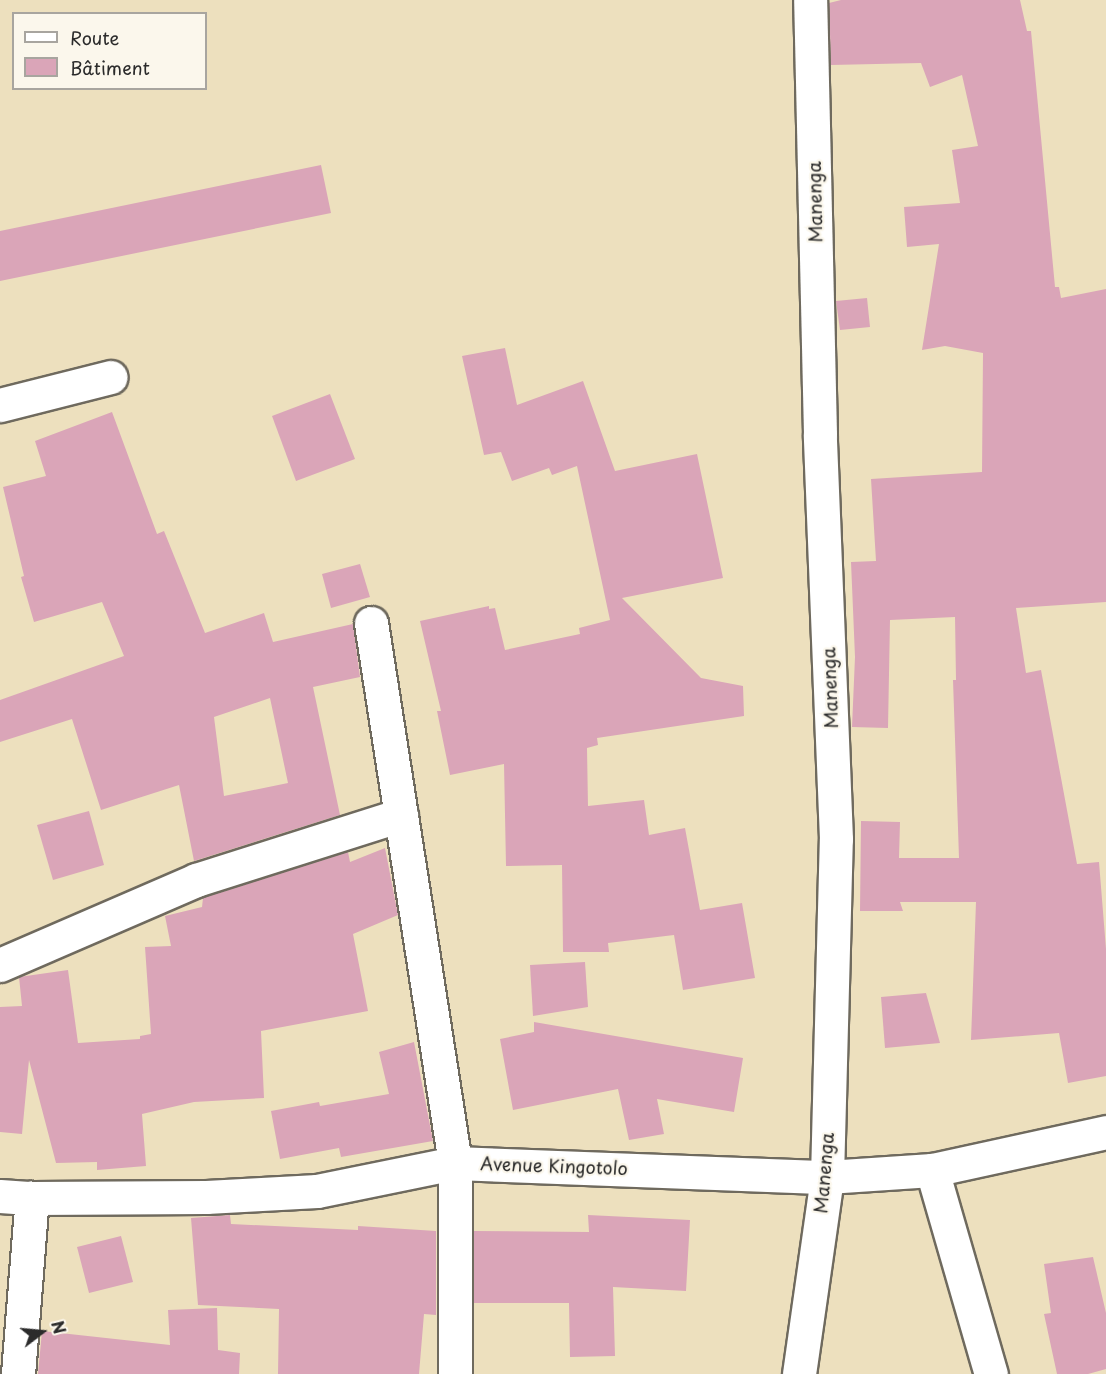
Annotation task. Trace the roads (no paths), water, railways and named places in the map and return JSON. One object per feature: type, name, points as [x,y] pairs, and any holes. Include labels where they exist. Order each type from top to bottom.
[{"type":"street","name":"Manenga","points":[[799,1374],[827,1177],[836,839],[820,434],[810,0]]},
{"type":"street","points":[[0,405],[111,377]]},
{"type":"street","points":[[371,623],[456,1163],[454,1374]]},
{"type":"street","points":[[0,965],[196,880],[401,815]]},
{"type":"street","name":"Avenue Kingotolo","points":[[0,1196],[32,1198],[206,1197],[317,1191],[456,1163],[827,1177],[932,1170],[1106,1132]]},
{"type":"street","points":[[932,1170],[991,1374]]},
{"type":"street","points":[[18,1374],[32,1198]]}]
